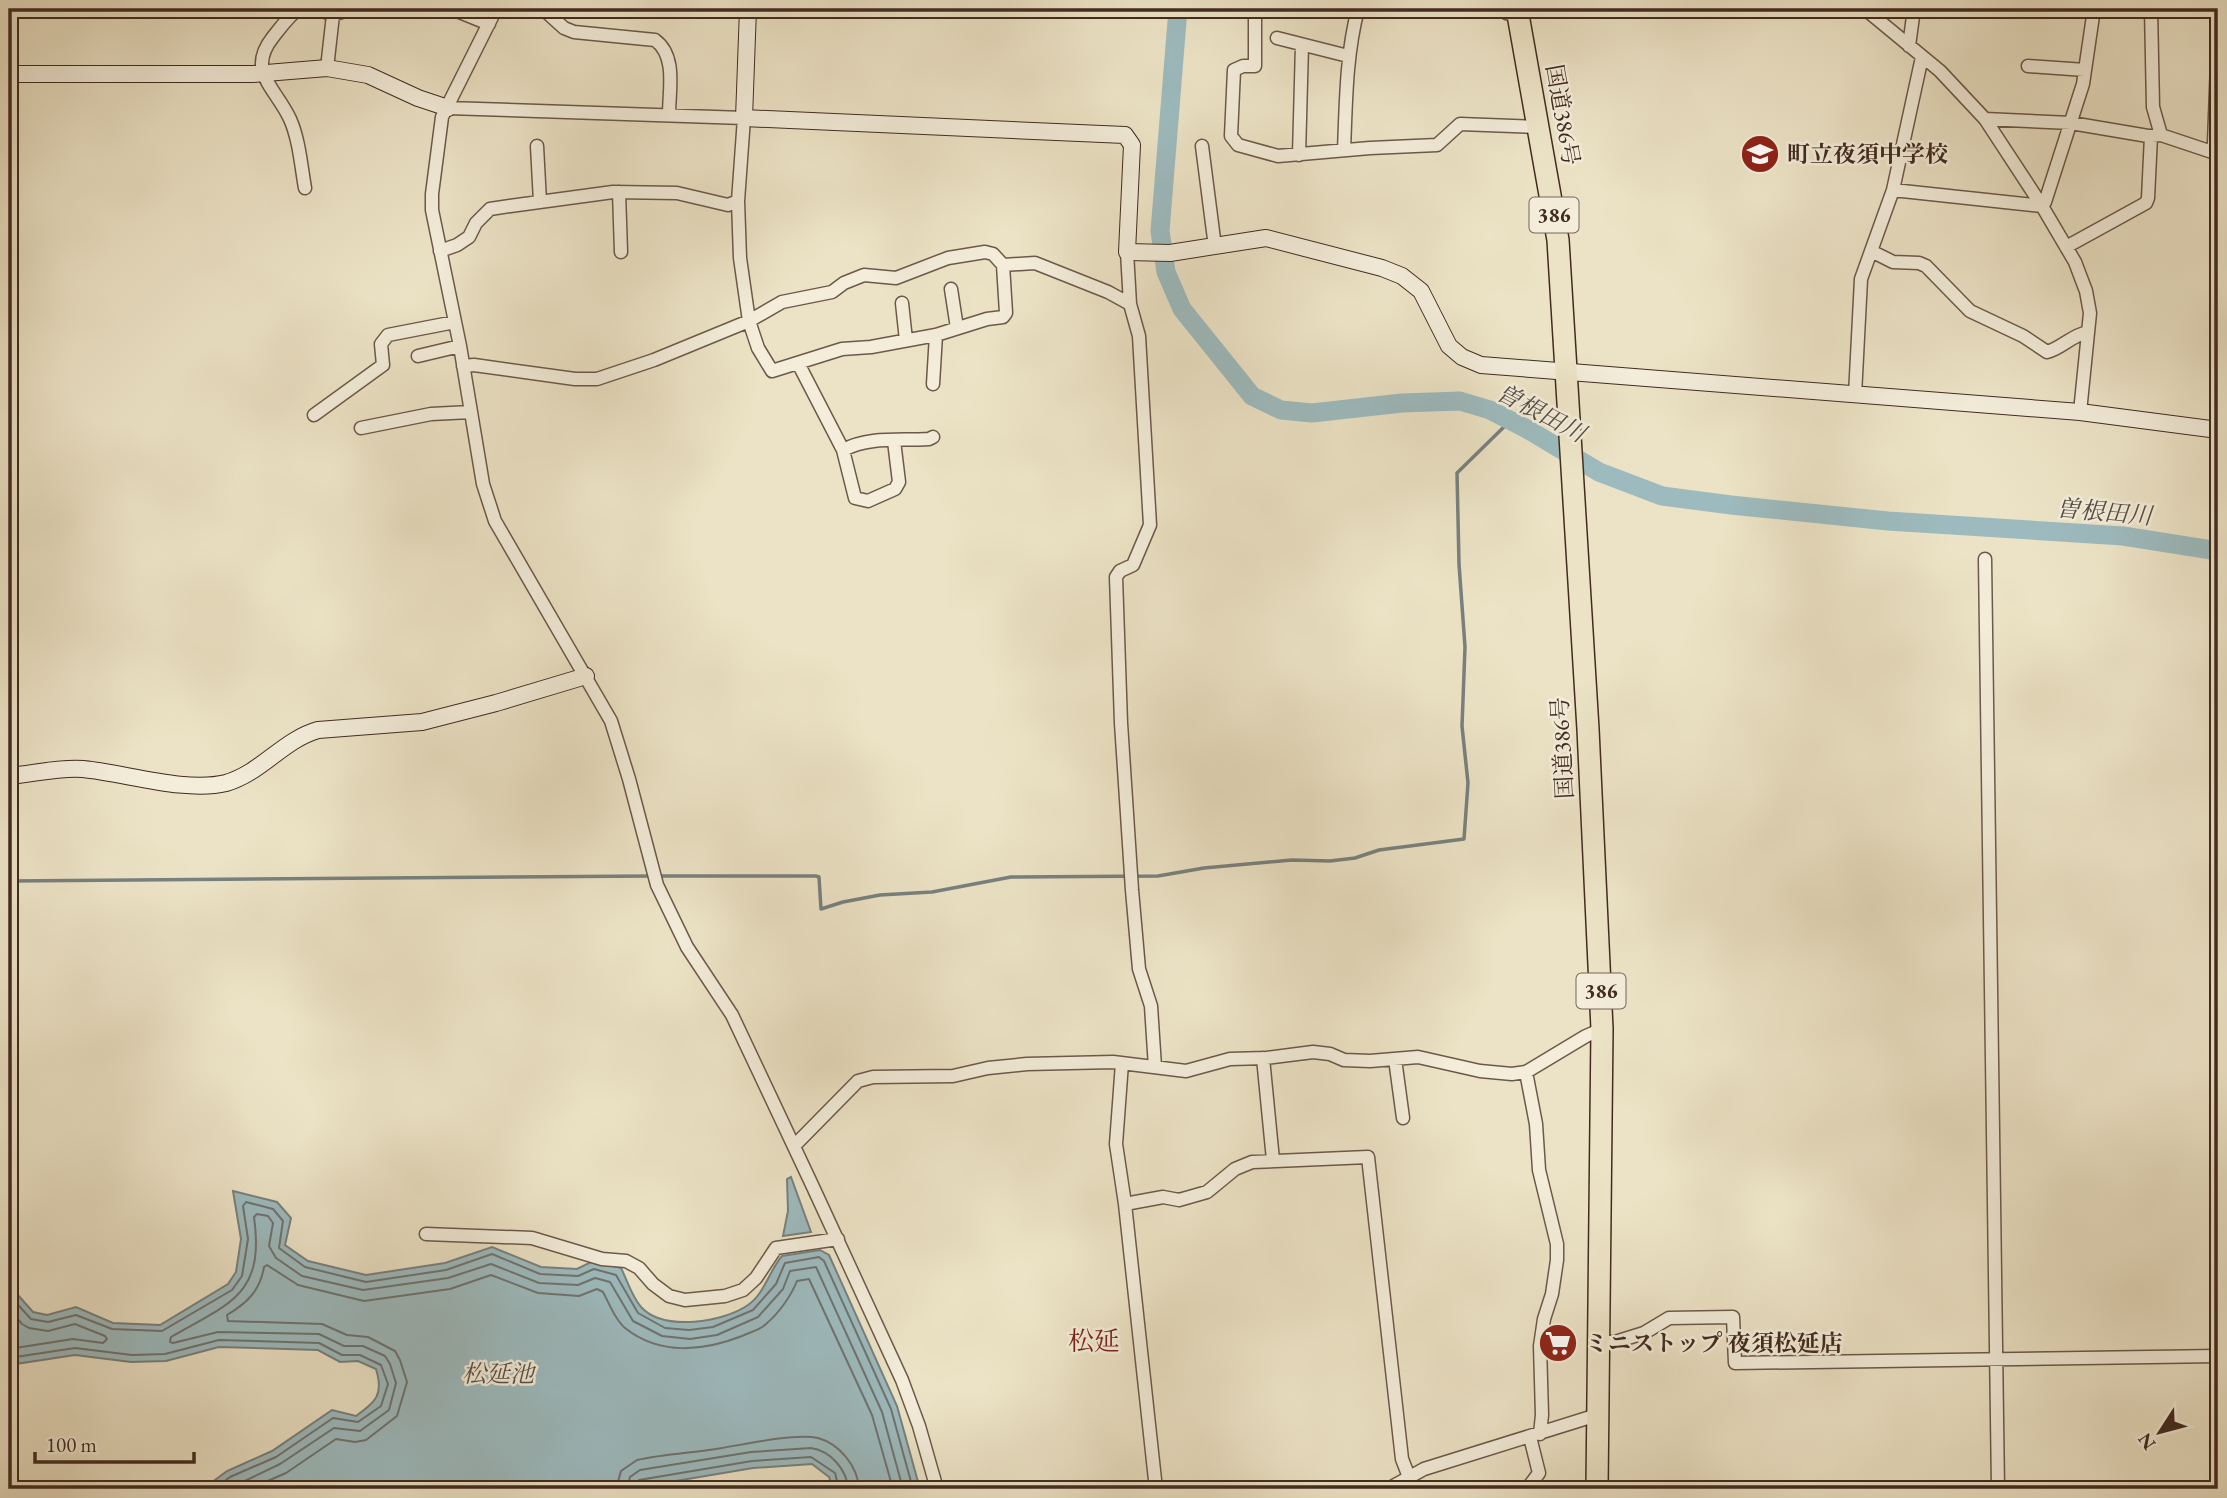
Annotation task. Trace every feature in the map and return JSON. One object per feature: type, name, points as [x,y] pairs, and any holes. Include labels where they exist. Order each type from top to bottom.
[{"type":"highway","name":"国道386号","points":[[1512,11],[1540,127],[1558,240],[1568,371],[1602,1029],[1597,1489]]},
{"type":"street","points":[[298,9],[263,49],[261,60],[263,74],[290,118],[305,188]]},
{"type":"street","points":[[318,9],[333,15],[351,9]]},
{"type":"street","points":[[453,9],[489,24]]},
{"type":"street","points":[[496,9],[453,93],[449,108],[442,117],[432,194],[432,210],[460,346],[484,484],[495,521],[611,721],[657,885],[687,947],[732,1015],[838,1239],[902,1381],[919,1426],[937,1489]]},
{"type":"street","points":[[543,9],[564,28],[573,32],[655,40],[662,45],[668,53],[669,115]]},
{"type":"street","points":[[748,9],[738,201],[740,258],[749,321],[758,348],[772,371],[842,349],[936,335],[986,319],[1003,317],[1006,313],[1003,265]]},
{"type":"street","points":[[1255,9],[1255,66],[1243,66],[1234,70],[1231,136],[1238,145],[1278,156],[1299,155],[1437,145],[1460,124],[1540,127]]},
{"type":"street","points":[[1345,150],[1348,56],[1358,9]]},
{"type":"street","points":[[1865,9],[1940,71],[1985,119],[2075,262],[2086,290],[2090,313],[2080,412]]},
{"type":"street","points":[[1909,46],[1914,9]]},
{"type":"street","points":[[2042,206],[2083,84],[2094,9]]},
{"type":"street","points":[[2066,247],[2146,202],[2148,198],[2156,135],[2151,9]]},
{"type":"street","points":[[327,68],[333,15]]},
{"type":"street","points":[[1985,119],[2071,123],[2156,135],[2215,153],[2218,35]]},
{"type":"street","points":[[1277,38],[1348,56]]},
{"type":"street","points":[[1299,155],[1302,45]]},
{"type":"street","points":[[1855,395],[1861,279],[1893,190],[1922,57]]},
{"type":"street","points":[[2028,66],[2085,69]]},
{"type":"street","points":[[9,74],[263,74],[327,68],[368,75],[418,98],[449,108],[1125,135],[1132,145],[1133,252],[1130,304],[1139,336],[1150,525],[1133,565],[1121,570],[1116,577],[1121,723],[1132,890],[1139,969],[1151,1006],[1155,1067]]},
{"type":"street","points":[[537,146],[540,202]]},
{"type":"street","points":[[1202,146],[1215,247]]},
{"type":"street","points":[[1893,190],[2042,206]]},
{"type":"street","points":[[440,251],[457,245],[468,237],[476,223],[490,209],[619,192],[677,194],[728,205],[738,201]]},
{"type":"street","points":[[619,192],[621,252]]},
{"type":"street","points":[[1133,252],[1170,253],[1266,238],[1382,268],[1402,276],[1421,291],[1449,346],[1462,357],[1481,365],[2080,412],[2218,430]]},
{"type":"street","points":[[1871,251],[1893,262],[1919,263],[1926,267],[1970,311],[2023,335],[2047,352],[2080,333],[2088,332]]},
{"type":"street","points":[[463,366],[597,379],[654,360],[749,321],[782,302],[832,292],[844,283],[864,275],[897,278],[948,258],[985,252],[993,254],[1003,265],[1009,267],[1035,263],[1108,292],[1130,304]]},
{"type":"street","points":[[951,289],[957,328]]},
{"type":"street","points":[[902,303],[906,340]]},
{"type":"street","points":[[314,415],[383,365],[381,344],[388,335],[455,322]]},
{"type":"street","points":[[933,384],[936,335]]},
{"type":"street","points":[[418,356],[460,346]]},
{"type":"street","points":[[798,363],[843,450],[855,498],[868,501],[895,489],[899,482],[894,441]]},
{"type":"street","points":[[361,428],[431,414],[471,412]]},
{"type":"street","points":[[843,450],[880,438],[894,441],[933,437]]},
{"type":"street","points":[[1986,559],[1998,1489]]},
{"type":"street","points":[[9,776],[79,769],[199,786],[226,783],[251,773],[306,733],[422,722],[496,704],[586,676]]},
{"type":"street","points":[[794,1146],[858,1081],[873,1077],[931,1078],[1027,1065],[1122,1063],[1186,1071],[1221,1060],[1313,1052],[1330,1054],[1344,1060],[1418,1057],[1480,1071],[1512,1074],[1526,1072],[1602,1029]]},
{"type":"street","points":[[1263,1058],[1273,1160]]},
{"type":"street","points":[[1395,1059],[1402,1118]]},
{"type":"street","points":[[1122,1063],[1116,1144],[1156,1489]]},
{"type":"street","points":[[1526,1072],[1536,1124],[1539,1170],[1557,1244],[1552,1294],[1544,1319],[1540,1346],[1542,1415],[1535,1435],[1539,1474],[1527,1489]]},
{"type":"street","points":[[1125,1204],[1163,1197],[1179,1200],[1198,1195],[1207,1192],[1235,1169],[1252,1162],[1368,1157],[1402,1459],[1408,1482]]},
{"type":"street","points":[[426,1234],[532,1238],[602,1259],[626,1261],[639,1268],[653,1284],[669,1296],[685,1300],[725,1296],[743,1290],[756,1278],[776,1248],[838,1239]]},
{"type":"street","points":[[1598,1342],[1615,1342],[1644,1333],[1669,1318],[1732,1317],[1735,1363],[2218,1356]]},
{"type":"street","points":[[1388,1489],[1408,1482],[1424,1469],[1597,1415]]},
{"type":"water","points":[[791,1177],[811,1232],[783,1236],[788,1211],[787,1179]]},
{"type":"water","name":"松延池","points":[[233,1191],[277,1202],[291,1218],[285,1245],[308,1261],[366,1275],[445,1263],[492,1247],[541,1267],[577,1269],[593,1261],[621,1268],[632,1293],[641,1307],[651,1315],[679,1322],[710,1320],[737,1311],[759,1294],[782,1256],[820,1250],[829,1255],[897,1406],[920,1489],[833,1489],[829,1477],[812,1464],[753,1468],[628,1489],[203,1489],[227,1471],[272,1451],[332,1410],[356,1416],[376,1397],[379,1385],[376,1369],[358,1361],[340,1362],[318,1350],[219,1347],[166,1361],[131,1362],[75,1355],[9,1365],[9,1285],[33,1312],[47,1315],[76,1307],[113,1323],[160,1325],[228,1284],[236,1272],[241,1239]]},
{"type":"waterway","name":"曽根田川","points":[[1178,9],[1160,231],[1166,272],[1182,309],[1252,396],[1281,410],[1312,413],[1402,403],[1460,401],[1490,410],[1599,472],[1662,496],[1888,521],[2123,536],[2218,551]]},
{"type":"waterway","points":[[658,876],[816,876],[819,877],[821,909],[880,895],[932,892],[1011,877],[1158,876],[1204,868],[1292,860],[1330,861],[1355,858],[1379,850],[1464,839],[1468,783],[1462,726],[1465,647],[1459,564],[1457,473],[1511,420]]},
{"type":"waterway","points":[[9,881],[651,876]]},
{"type":"place","name":"町立夜須中学校","points":[[1760,154]]},
{"type":"place","name":"ミニストップ 夜須松延店","points":[[1558,1343]]},
{"type":"district","name":"松延","points":[[1094,1341]]}]
